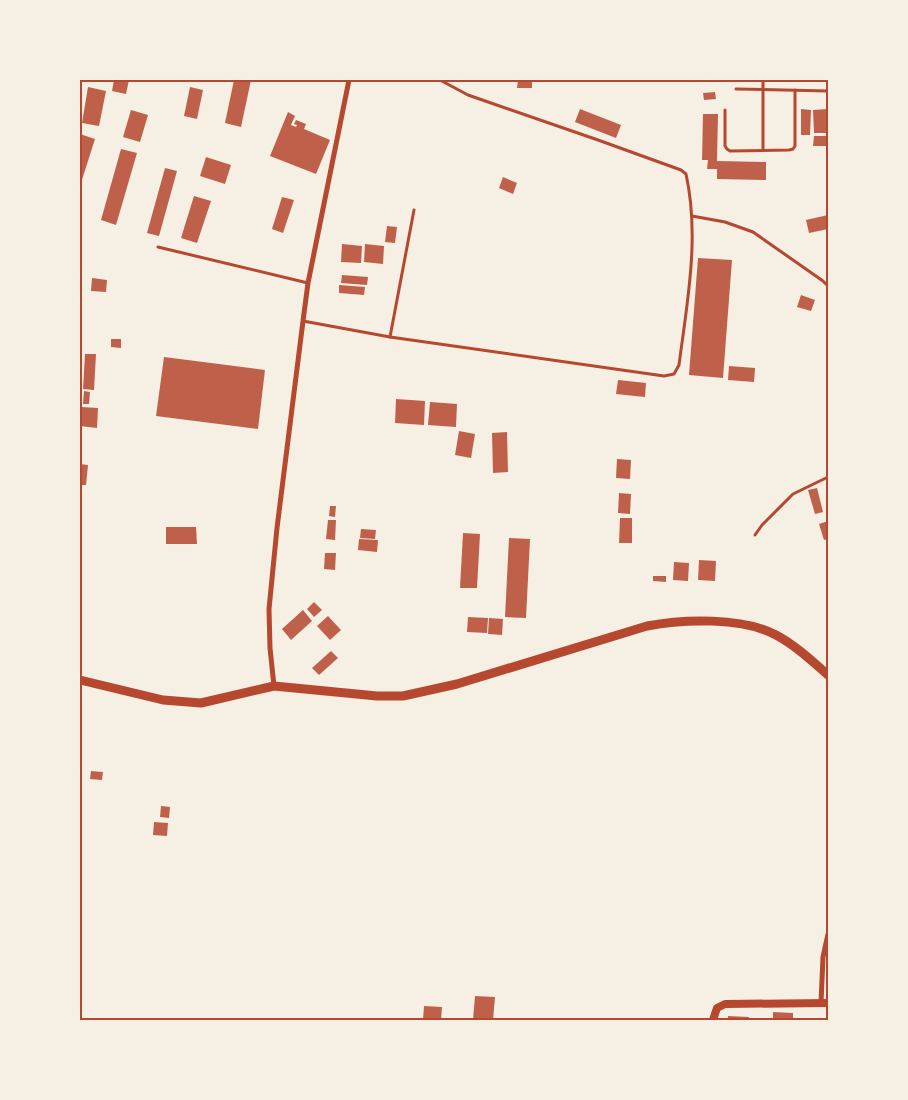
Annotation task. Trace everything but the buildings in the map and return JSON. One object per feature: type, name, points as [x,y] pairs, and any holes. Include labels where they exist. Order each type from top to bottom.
[{"type":"main road","points":[[80,680],[163,700],[201,703],[274,686],[377,696],[402,696],[457,684],[647,626],[666,622],[704,620],[748,625],[776,634],[828,675]]},
{"type":"street","points":[[274,686],[270,648],[269,609],[277,528],[308,284],[349,80]]},
{"type":"street","points":[[713,1020],[717,1008],[725,1004],[825,1003],[823,957],[828,934]]},
{"type":"lane","points":[[303,320],[390,337],[664,376],[674,374],[679,366],[693,244],[692,216],[686,174],[681,170],[468,95],[440,80]]},
{"type":"lane","points":[[763,80],[763,150]]},
{"type":"lane","points":[[736,89],[828,91]]},
{"type":"lane","points":[[725,110],[726,150],[793,149],[795,146],[795,90]]},
{"type":"lane","points":[[390,337],[414,210]]},
{"type":"lane","points":[[692,216],[725,222],[753,232],[828,286]]},
{"type":"lane","points":[[158,247],[308,284]]},
{"type":"lane","points":[[755,535],[762,525],[793,494],[828,477]]}]
